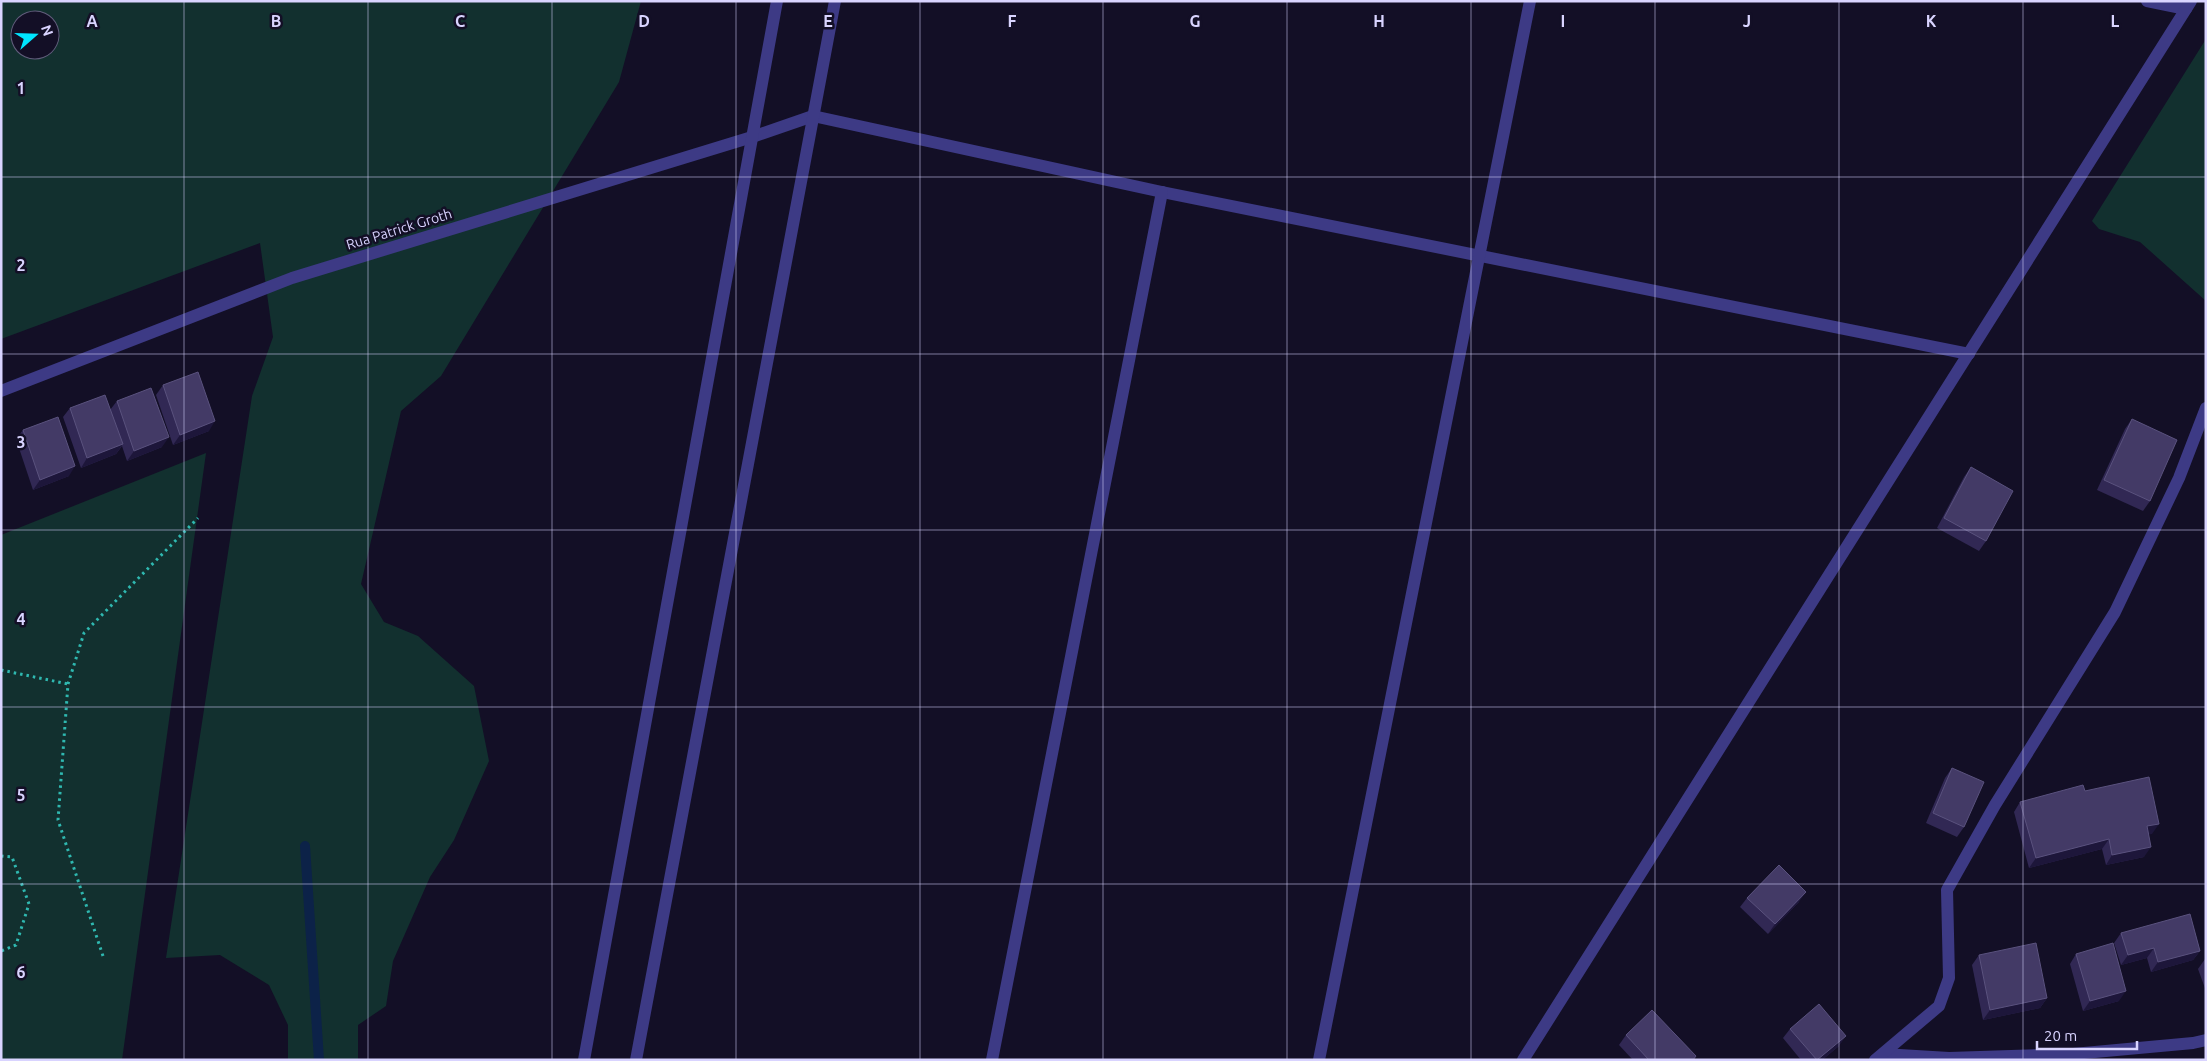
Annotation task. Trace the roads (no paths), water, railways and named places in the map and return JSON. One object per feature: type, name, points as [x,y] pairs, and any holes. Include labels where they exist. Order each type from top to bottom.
[{"type":"street","points":[[584,1060],[777,1]]},
{"type":"street","points":[[636,1060],[835,1]]},
{"type":"street","points":[[1319,1060],[1530,1]]},
{"type":"street","points":[[1523,1060],[2189,5],[2147,1]]},
{"type":"street","points":[[813,116],[1162,192],[1968,354]]},
{"type":"street","name":"Rua Patrick Groth","points":[[1,391],[292,278],[752,137],[813,116]]},
{"type":"street","points":[[992,1060],[1162,192]]},
{"type":"street","points":[[1879,1057],[1939,1006],[1949,978],[1946,890],[1995,805],[2115,612],[2179,478],[2206,408]]},
{"type":"street","points":[[1879,1057],[1949,1058],[2073,1054],[2193,1043],[2206,1040]]},
{"type":"waterway","points":[[305,846],[319,1060]]}]
